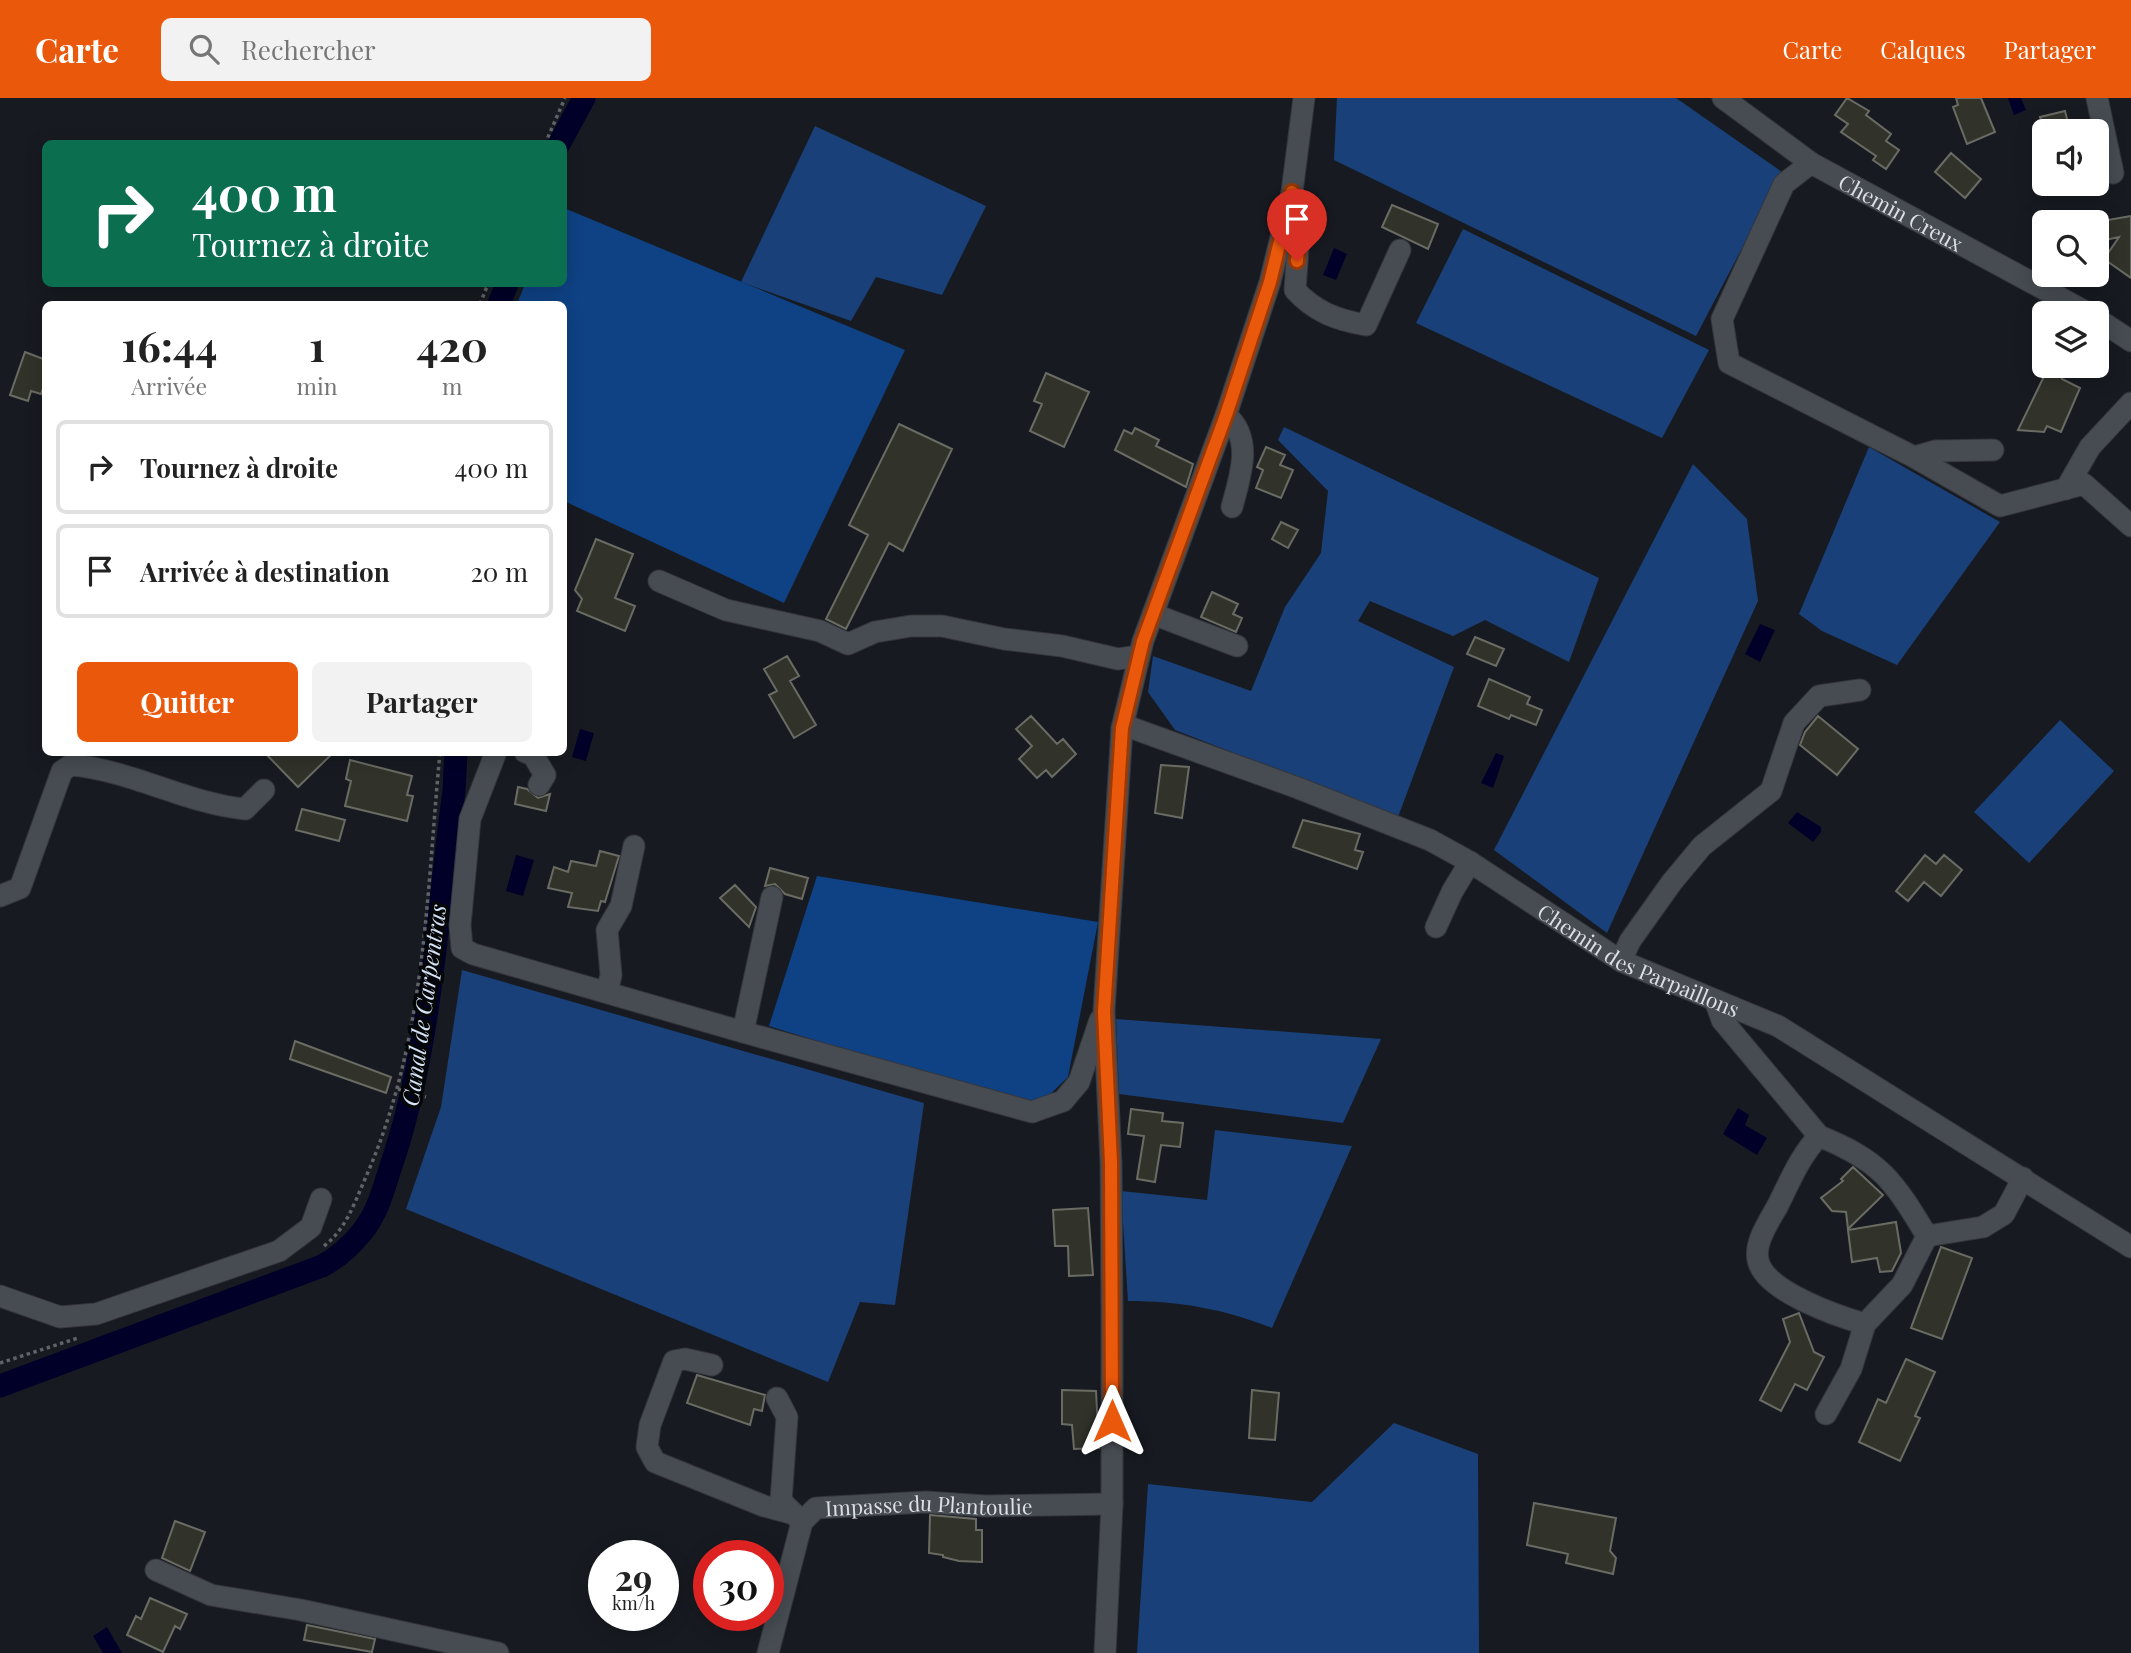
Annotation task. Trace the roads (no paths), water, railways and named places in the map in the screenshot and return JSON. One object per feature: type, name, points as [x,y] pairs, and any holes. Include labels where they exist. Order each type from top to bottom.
[{"type":"street","points":[[1105,1653],[1112,1504],[1111,1163],[1104,1012],[1122,728],[1138,656],[1226,415],[1270,282],[1292,192],[1304,98]]},
{"type":"street","name":"Chemin Creux","points":[[1723,98],[1811,163],[2066,301]]},
{"type":"street","points":[[2097,98],[2113,173]]},
{"type":"street","points":[[1811,163],[1784,184],[1722,318],[1729,363],[1914,457],[2000,506],[2084,484],[2131,526]]},
{"type":"street","points":[[1292,192],[1299,235],[1295,290],[1308,304],[1337,320],[1366,325],[1400,250]]},
{"type":"street","points":[[2109,327],[2131,341]]},
{"type":"street","points":[[2066,489],[2090,447],[2131,403]]},
{"type":"street","points":[[1226,415],[1235,423],[1242,438],[1243,463],[1232,507]]},
{"type":"street","points":[[1914,457],[1935,451],[1993,450]]},
{"type":"street","points":[[659,581],[726,610],[820,631],[848,644],[875,632],[911,626],[942,626],[1004,639],[1062,646],[1118,659],[1138,656]]},
{"type":"street","points":[[1153,614],[1237,646]]},
{"type":"street","points":[[1621,961],[1637,932],[1702,846],[1771,791],[1794,723],[1819,696],[1860,690]]},
{"type":"street","name":"Chemin des Parpaillons","points":[[1122,728],[1132,728],[1298,788],[1430,841],[1470,862],[1621,961],[1778,1026],[2131,1247]]},
{"type":"street","points":[[495,756],[471,819],[460,925],[462,948],[472,954],[1032,1112],[1063,1101],[1079,1082],[1104,1012]]},
{"type":"street","points":[[534,756],[545,775],[539,785]]},
{"type":"street","points":[[0,895],[20,888],[62,771],[71,765],[98,767],[219,806],[246,808],[264,790]]},
{"type":"street","points":[[607,992],[611,975],[607,930],[621,906],[634,846]]},
{"type":"street","points":[[1436,927],[1470,862]]},
{"type":"street","points":[[743,1032],[772,897]]},
{"type":"street","points":[[1715,1000],[1722,1020],[1819,1136],[1870,1160],[1895,1184],[1927,1236]]},
{"type":"street","points":[[1819,1136],[1805,1152],[1760,1241],[1757,1258],[1764,1274],[1793,1295],[1865,1324]]},
{"type":"street","points":[[1927,1236],[1983,1227],[2004,1214],[2023,1178]]},
{"type":"street","points":[[0,1296],[60,1317],[96,1314],[279,1251],[311,1227],[321,1199]]},
{"type":"street","points":[[1826,1414],[1851,1369],[1865,1324],[1902,1285],[1927,1236]]},
{"type":"street","points":[[712,1365],[685,1359],[674,1361],[649,1425],[647,1447],[654,1462],[798,1518]]},
{"type":"street","points":[[777,1398],[787,1418],[781,1501],[798,1518]]},
{"type":"street","name":"Impasse du Plantoulie","points":[[768,1653],[798,1518],[816,1508],[912,1503],[1112,1504]]},
{"type":"street","points":[[156,1570],[211,1595],[301,1610],[442,1647],[498,1653]]},
{"type":"waterway","name":"Canal de Carpentras","points":[[561,140],[584,98]]},
{"type":"waterway","name":"Canal de Carpentras","points":[[500,301],[506,287]]},
{"type":"waterway","name":"Canal de Carpentras","points":[[0,1386],[322,1266],[348,1247],[367,1225],[385,1186],[415,1078],[431,982],[456,756]]}]
